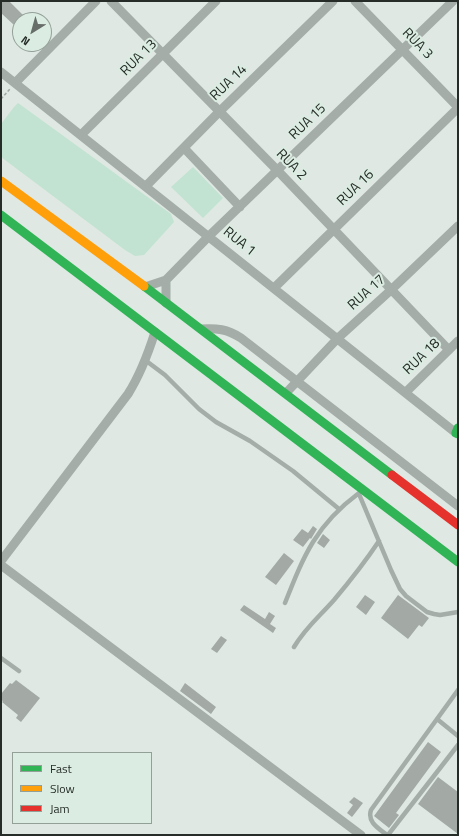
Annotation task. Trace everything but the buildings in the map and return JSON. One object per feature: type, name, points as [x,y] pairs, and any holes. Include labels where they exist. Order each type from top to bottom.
[{"type":"highway","points":[[1,180],[286,393],[458,525]]},
{"type":"highway","points":[[1,187],[41,217],[49,221],[56,221]]},
{"type":"highway","points":[[1,210],[30,231],[43,246]]},
{"type":"highway","points":[[1,215],[155,332],[357,489],[407,522],[458,562]]},
{"type":"street","points":[[15,83],[96,1]]},
{"type":"street","name":"RUA 2","points":[[111,1],[278,171],[449,350]]},
{"type":"street","name":"RUA 13","points":[[81,135],[216,1]]},
{"type":"street","name":"RUA 14","points":[[146,186],[219,112],[333,1]]},
{"type":"street","name":"RUA 3","points":[[355,1],[458,108]]},
{"type":"street","name":"RUA 15","points":[[166,280],[209,236],[453,1]]},
{"type":"street","name":"RUA 1","points":[[1,72],[457,432]]},
{"type":"street","name":"RUA 16","points":[[274,288],[458,108]]},
{"type":"street","points":[[184,148],[240,207]]},
{"type":"street","name":"RUA 17","points":[[286,393],[338,338],[458,226]]},
{"type":"street","points":[[145,287],[166,280],[166,303]]},
{"type":"street","points":[[200,329],[218,328],[234,333],[458,506]]},
{"type":"street","points":[[1,561],[128,394],[145,360],[155,332]]},
{"type":"street","name":"RUA 18","points":[[406,392],[458,341]]},
{"type":"street","points":[[1,565],[361,835]]},
{"type":"lane","points":[[145,360],[165,375],[199,409],[216,422],[256,445],[293,471],[340,509]]},
{"type":"lane","points":[[285,603],[309,548],[321,530],[357,489],[397,583],[406,596],[427,612],[440,615],[458,612]]},
{"type":"lane","points":[[294,647],[307,627],[333,601],[364,563],[379,541]]},
{"type":"lane","points":[[1,658],[19,671]]},
{"type":"lane","points":[[458,690],[371,810],[370,816],[372,822],[387,835],[458,744]]},
{"type":"lane","points":[[437,719],[458,736]]},
{"type":"path","points":[[1,99],[15,83]]},
{"type":"green space","points":[[18,103],[171,214],[174,222],[144,255],[135,256],[125,250],[1,157],[1,124]]},
{"type":"green space","points":[[193,167],[223,198],[203,218],[171,187]]},
{"type":"traffic: fast","points":[[1,215],[458,562]]},
{"type":"traffic: fast","points":[[144,286],[392,475]]},
{"type":"traffic: fast","points":[[458,428],[456,433],[458,434]]},
{"type":"traffic: slow","points":[[1,181],[144,286]]},
{"type":"traffic: jam","points":[[392,475],[458,525]]}]
